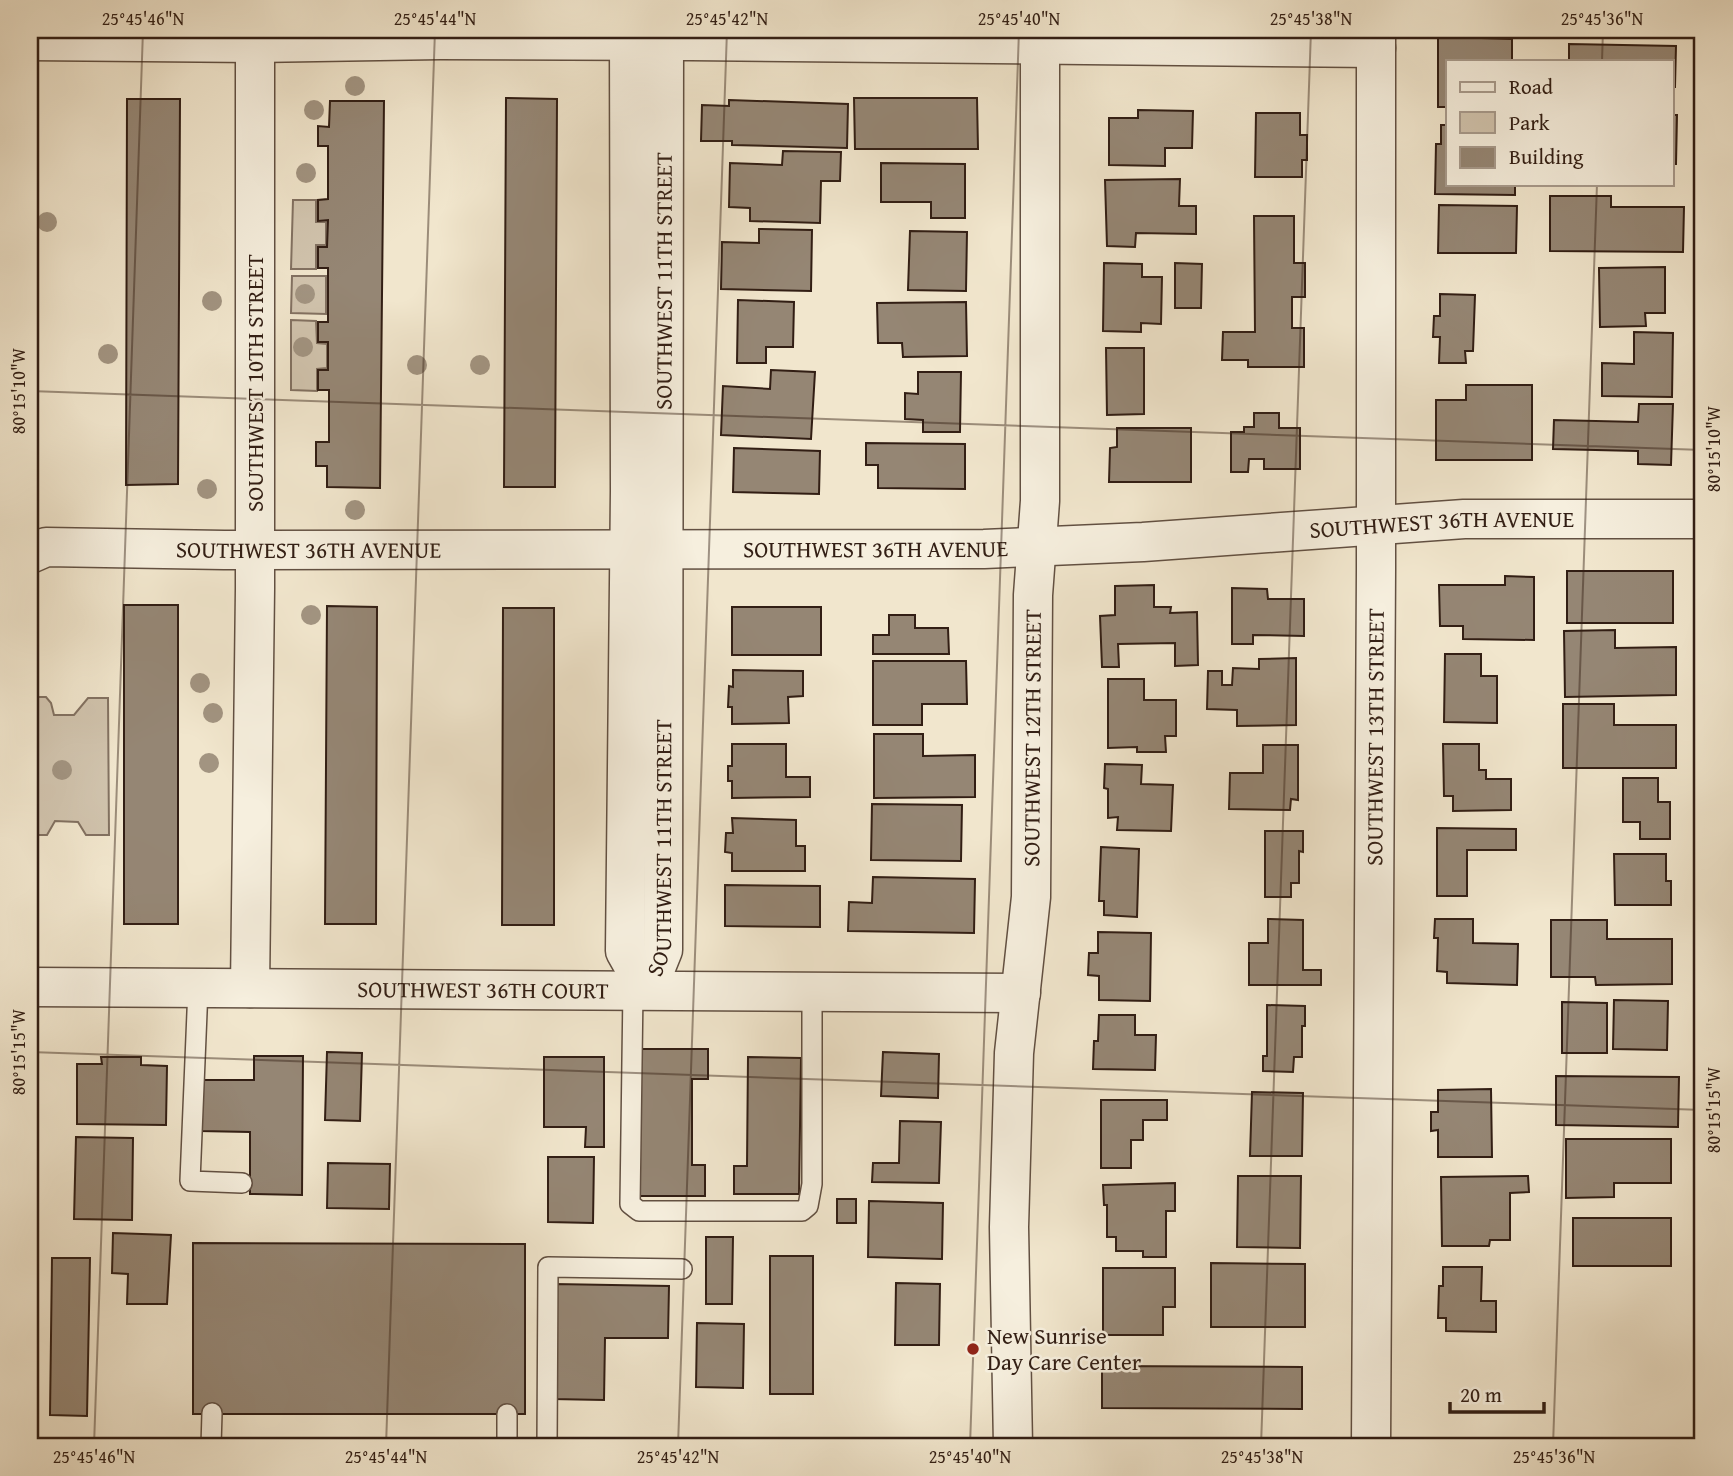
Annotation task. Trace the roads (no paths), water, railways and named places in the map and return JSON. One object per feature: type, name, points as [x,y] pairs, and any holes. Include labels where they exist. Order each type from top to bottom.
[{"type":"street","points":[[30,41],[255,36],[440,40],[647,36],[1376,39]]},
{"type":"street","name":"SOUTHWEST 10TH STREET","points":[[250,988],[255,550],[255,36]]},
{"type":"street","name":"SOUTHWEST 11TH STREET","points":[[640,990],[625,951],[647,550],[647,36]]},
{"type":"street","name":"SOUTHWEST 12TH STREET","points":[[1013,1446],[1009,1227],[1014,1053],[1031,897],[1033,595],[1040,501],[1040,37]]},
{"type":"street","name":"SOUTHWEST 13TH STREET","points":[[1371,1446],[1376,39]]},
{"type":"street","name":"SOUTHWEST 36TH AVENUE","points":[[35,547],[255,550],[1037,547],[1464,519],[1703,519]]},
{"type":"street","name":"SOUTHWEST 36TH COURT","points":[[30,986],[1021,993]]},
{"type":"lane","points":[[198,988],[190,1181],[242,1183]]},
{"type":"lane","points":[[640,990],[630,1204],[634,1210],[639,1211],[802,1211],[808,1206],[812,1184],[811,992]]},
{"type":"lane","points":[[547,1446],[548,1267],[681,1269]]},
{"type":"lane","points":[[211,1446],[212,1413]]},
{"type":"lane","points":[[507,1414],[507,1446]]},
{"type":"place","name":"New Sunrise Day Care Center","points":[[973,1349]]}]
